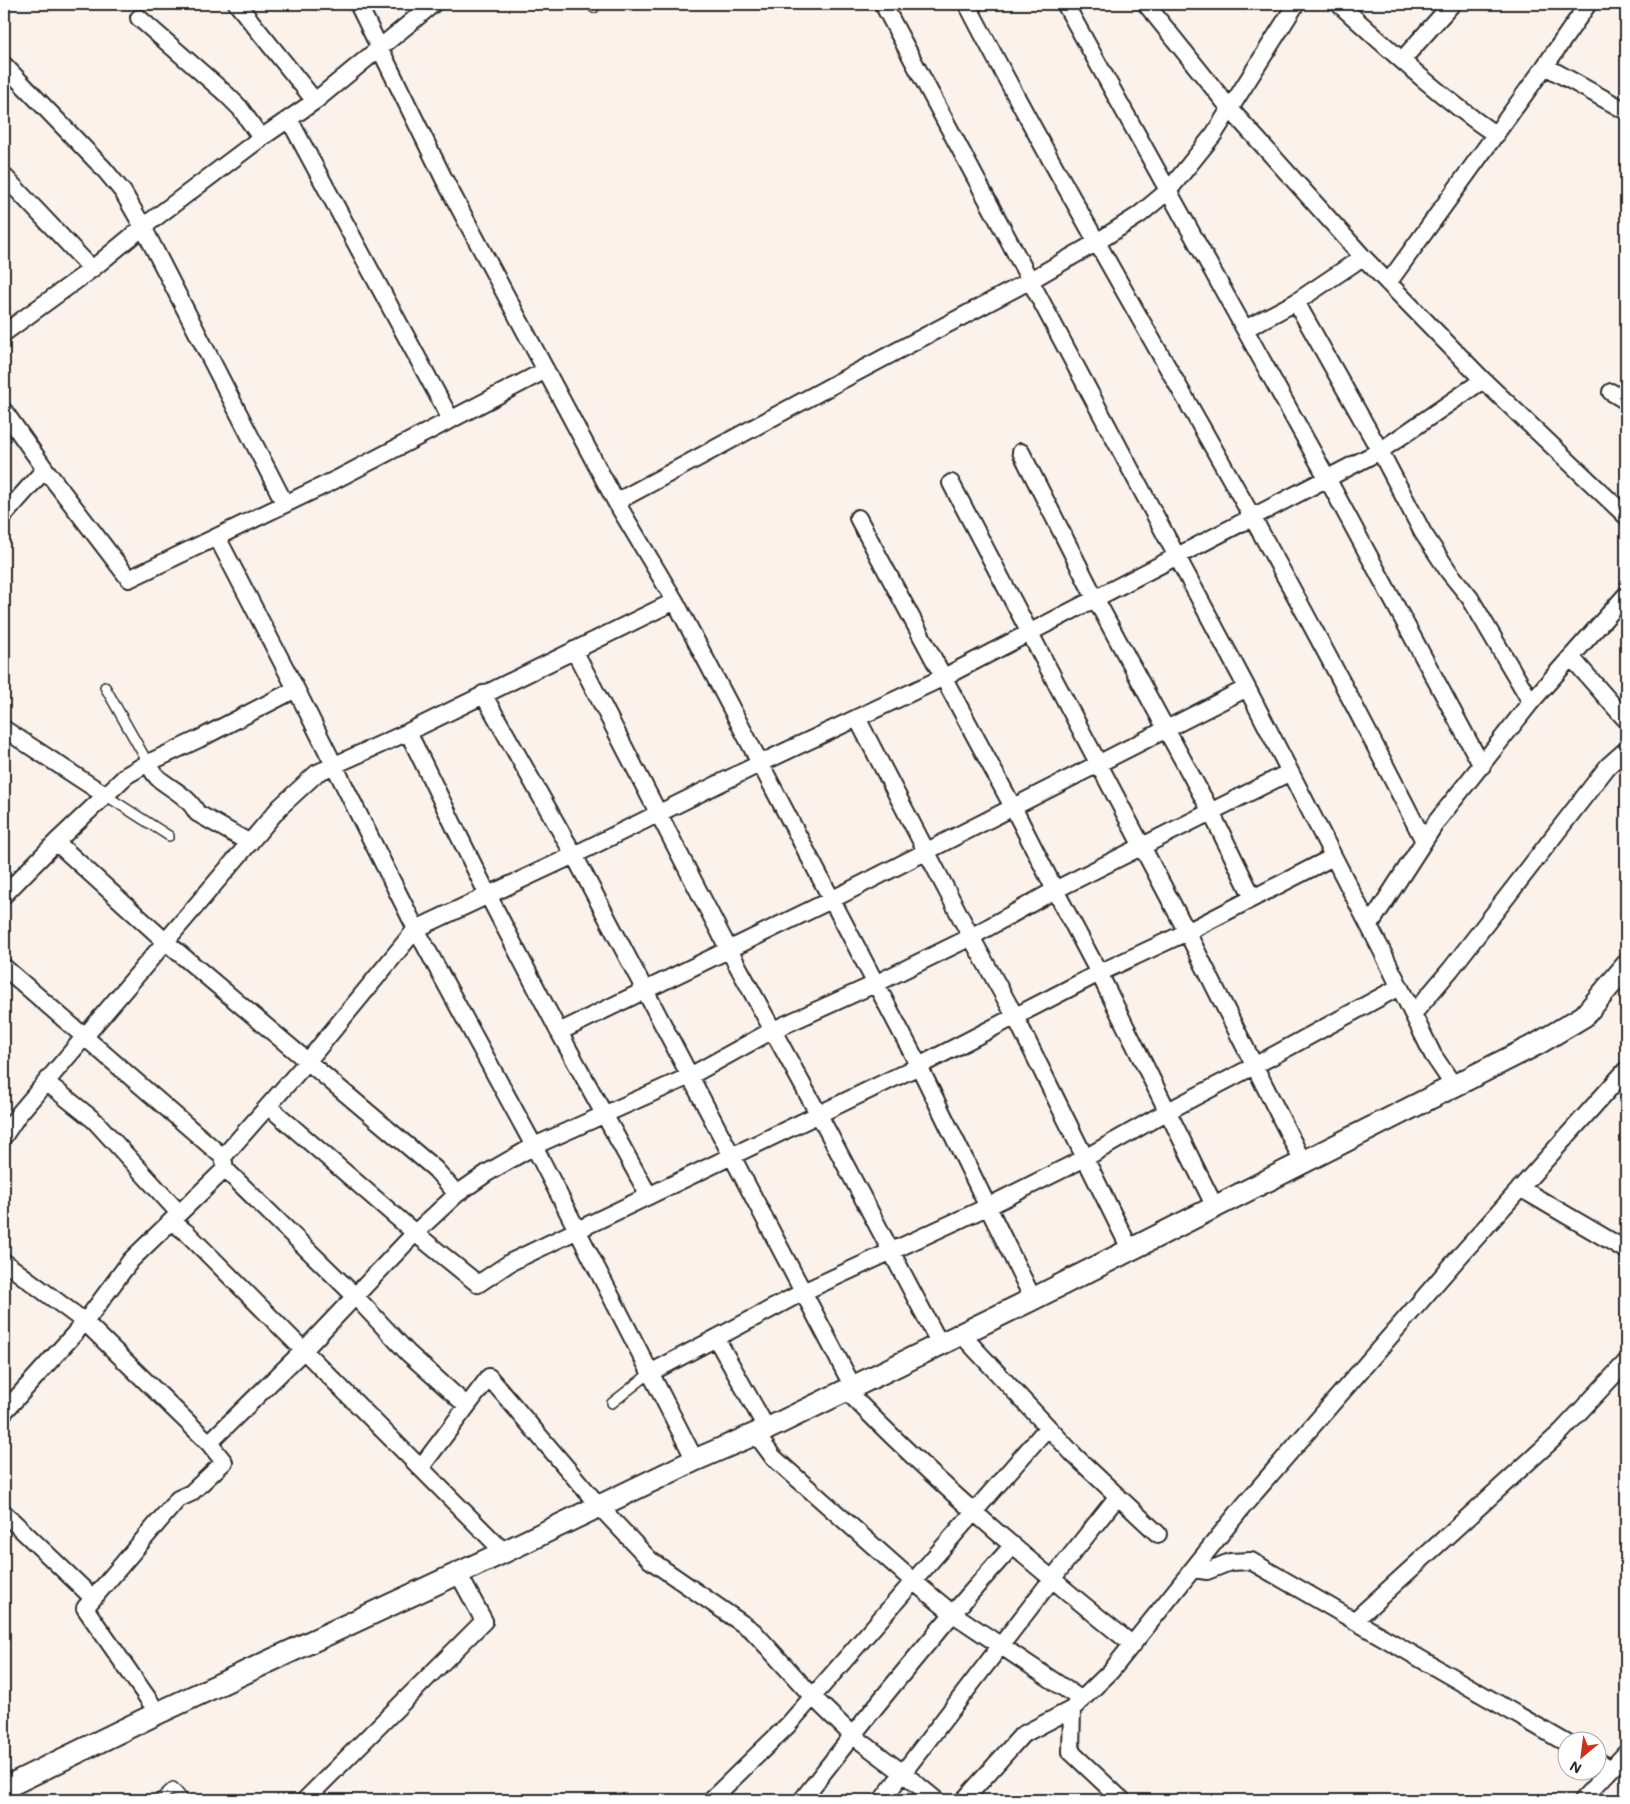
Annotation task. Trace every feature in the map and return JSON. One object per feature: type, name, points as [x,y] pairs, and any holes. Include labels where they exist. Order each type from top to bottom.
[{"type":"street","points":[[237,4],[315,101]]},
{"type":"street","points":[[358,4],[444,179],[616,502],[674,601],[918,1066],[1032,1299]]},
{"type":"street","points":[[4,333],[261,138],[315,101],[433,4]]},
{"type":"street","points":[[883,4],[1247,688],[1369,926],[1432,1055],[1454,1086]]},
{"type":"street","points":[[967,4],[1014,93],[1252,517],[1383,760],[1424,841]]},
{"type":"street","points":[[1065,4],[1327,478],[1482,766]]},
{"type":"street","points":[[1146,4],[1230,110],[1363,258],[1484,380],[1624,509]]},
{"type":"street","points":[[616,502],[833,384],[1031,280],[1139,215],[1169,190],[1214,134],[1295,4]]},
{"type":"street","points":[[1339,4],[1466,114],[1496,135]]},
{"type":"street","points":[[1402,60],[1452,4]]},
{"type":"street","points":[[1388,283],[1496,135],[1588,4]]},
{"type":"street","points":[[139,18],[233,101],[261,138]]},
{"type":"street","points":[[4,64],[104,169],[123,192],[285,504]]},
{"type":"street","points":[[1545,66],[1626,110]]},
{"type":"street","points":[[289,119],[451,420]]},
{"type":"street","points":[[4,176],[92,268]]},
{"type":"street","points":[[1245,329],[1296,302],[1363,258]]},
{"type":"street","points":[[1296,302],[1380,451],[1423,533],[1449,572],[1470,598],[1531,702]]},
{"type":"street","points":[[4,411],[45,469],[129,579],[285,504],[546,370]]},
{"type":"street","points":[[4,1412],[85,1322],[131,1260],[175,1217],[224,1163],[268,1106],[307,1062],[416,929],[942,678],[1380,451],[1484,380]]},
{"type":"street","points":[[1611,392],[1626,401]]},
{"type":"street","points":[[1021,452],[1095,598],[1211,812],[1253,898]]},
{"type":"street","points":[[4,516],[45,469]]},
{"type":"street","points":[[951,483],[1187,932],[1303,1162]]},
{"type":"street","points":[[858,518],[942,678],[1013,807],[1099,973],[1215,1206]]},
{"type":"street","points":[[217,537],[296,688],[416,929],[534,1146],[695,1460]]},
{"type":"street","points":[[1369,926],[1437,821],[1531,702],[1626,595]]},
{"type":"street","points":[[4,1136],[18,1115],[84,1036],[280,806],[317,773],[408,732],[674,601]]},
{"type":"street","points":[[574,650],[657,814],[940,1344]]},
{"type":"street","points":[[1571,657],[1626,720]]},
{"type":"street","points":[[4,895],[56,842],[127,775],[296,688]]},
{"type":"street","points":[[558,1032],[831,900],[1247,688]]},
{"type":"street","points":[[483,694],[574,855],[803,1292],[849,1389],[892,1438],[1052,1579],[1133,1645]]},
{"type":"street","points":[[856,718],[971,937],[1015,1016],[1130,1249]]},
{"type":"street","points":[[4,728],[105,795]]},
{"type":"street","points":[[408,732],[558,1032],[649,1196]]},
{"type":"street","points":[[1413,1014],[1451,969],[1608,766],[1626,750]]},
{"type":"street","points":[[148,763],[157,777],[181,794],[194,807],[197,813],[250,843]]},
{"type":"street","points":[[209,1443],[304,1350],[415,1233],[457,1194],[487,1173],[534,1146],[690,1076],[773,1030],[875,984],[971,937],[1055,890],[1290,772]]},
{"type":"street","points":[[56,842],[166,942],[434,1169],[457,1194]]},
{"type":"street","points":[[268,1106],[415,1233],[478,1284],[511,1262],[819,1115],[1099,973],[1187,932],[1333,857]]},
{"type":"street","points":[[4,1788],[158,1712],[504,1552],[695,1460],[761,1432],[1032,1299],[1539,1043],[1584,1016],[1626,966]]},
{"type":"street","points":[[4,967],[84,1036],[224,1163],[355,1296],[408,1353],[467,1406]]},
{"type":"street","points":[[650,1373],[803,1292],[987,1207],[1085,1158],[1399,986]]},
{"type":"street","points":[[964,1800],[1022,1735],[1077,1704],[1111,1672],[1245,1504],[1451,1266],[1626,1070]]},
{"type":"street","points":[[46,1082],[94,1121],[187,1233],[504,1552]]},
{"type":"street","points":[[1520,1188],[1626,1250]]},
{"type":"street","points":[[4,1262],[85,1322],[209,1443],[224,1462],[191,1493],[178,1500],[85,1608],[158,1712]]},
{"type":"street","points":[[962,1334],[1075,1456],[1158,1534]]},
{"type":"street","points":[[716,1338],[773,1457],[952,1613],[1001,1644],[1077,1704]]},
{"type":"street","points":[[1354,1621],[1561,1432],[1626,1362]]},
{"type":"street","points":[[421,1467],[489,1377],[599,1506],[650,1560],[753,1631],[813,1697],[852,1735],[903,1772],[936,1800]]},
{"type":"street","points":[[711,1800],[788,1725],[1048,1427]]},
{"type":"street","points":[[882,1800],[1001,1644],[1118,1496]]},
{"type":"street","points":[[4,1513],[93,1598]]},
{"type":"street","points":[[802,1800],[852,1735],[952,1613],[1013,1545]]},
{"type":"street","points":[[1194,1569],[1207,1571],[1230,1562],[1251,1561],[1558,1738]]},
{"type":"street","points":[[305,1800],[484,1621],[458,1573]]},
{"type":"street","points":[[1077,1704],[1071,1752],[1122,1800]]},
{"type":"street","points":[[1608,1763],[1626,1753]]},
{"type":"street","points":[[1582,1800],[1593,1782]]},
{"type":"lane","points":[[105,687],[148,763]]},
{"type":"lane","points":[[105,795],[169,836]]},
{"type":"lane","points":[[612,1403],[650,1373]]},
{"type":"lane","points":[[159,1800],[173,1787],[184,1800]]}]
